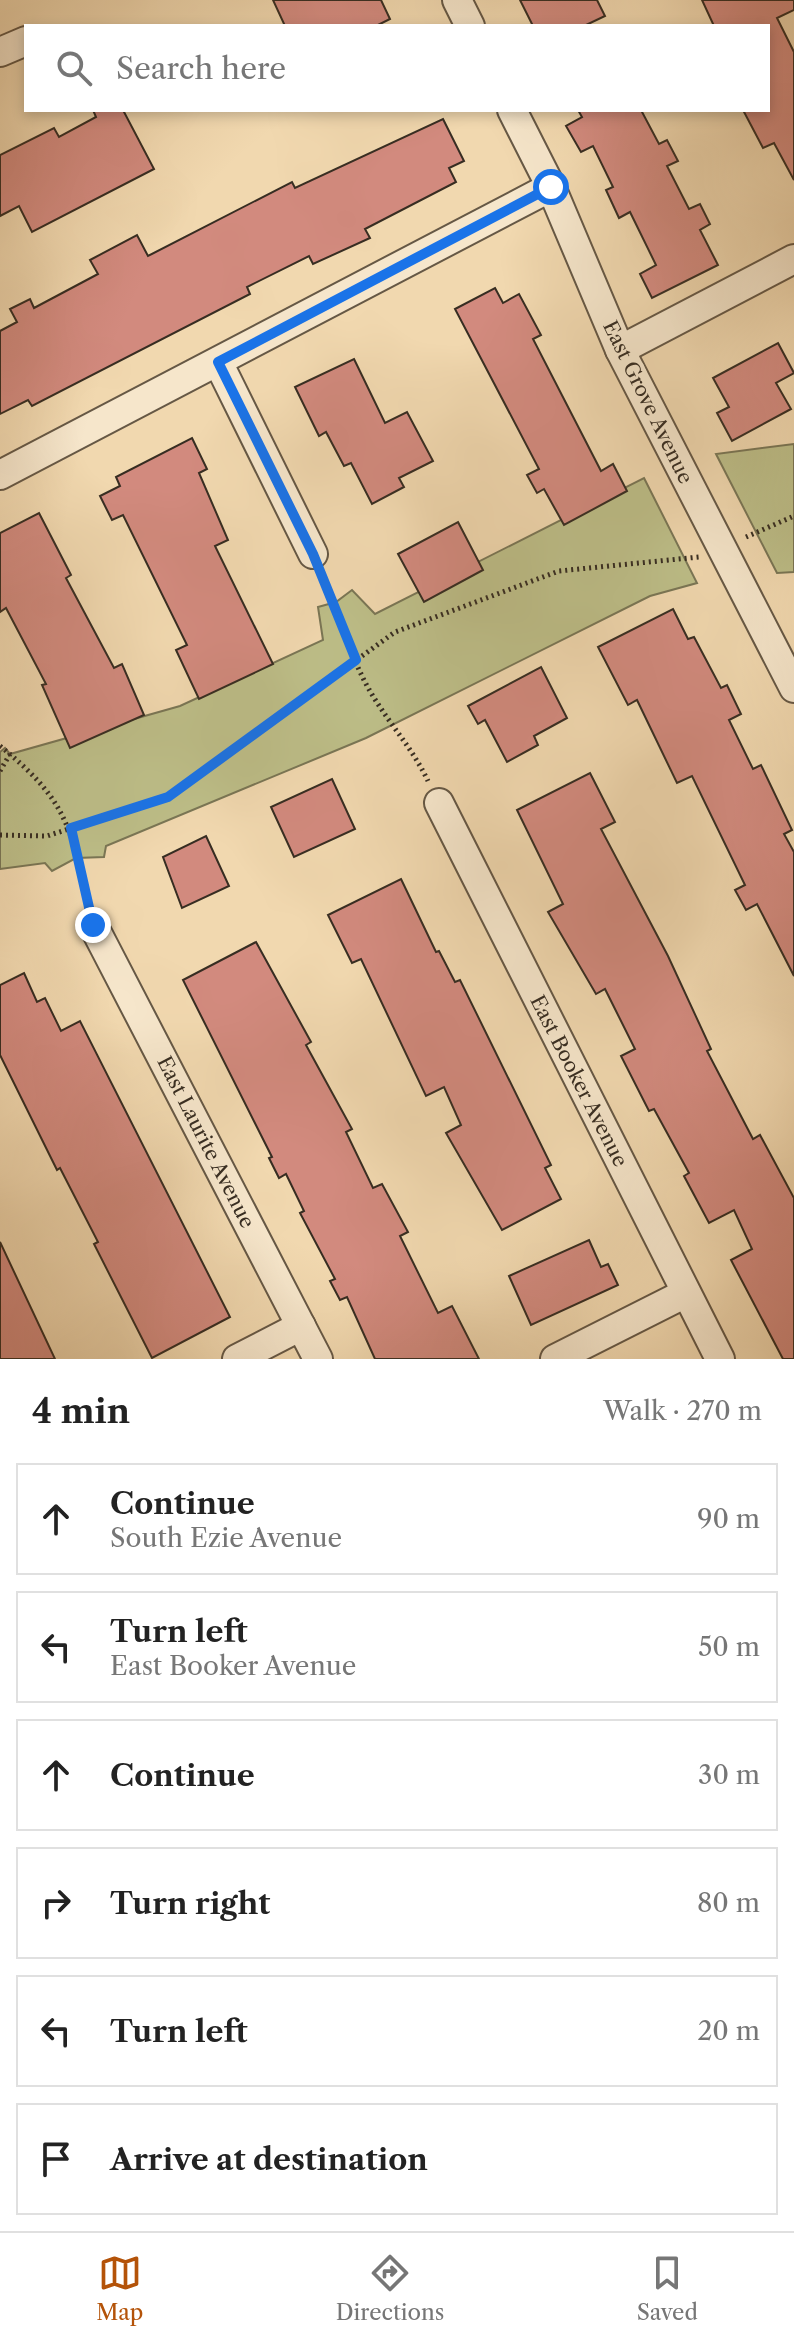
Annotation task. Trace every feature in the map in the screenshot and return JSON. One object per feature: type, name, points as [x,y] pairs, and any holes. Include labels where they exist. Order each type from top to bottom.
[{"type":"street","points":[[457,0],[469,24]]},
{"type":"street","points":[[0,52],[24,42]]},
{"type":"street","name":"East Grove Avenue","points":[[513,112],[551,187],[620,350],[794,688]]},
{"type":"street","points":[[0,475],[551,187]]},
{"type":"street","points":[[620,350],[794,259]]},
{"type":"street","points":[[218,362],[313,554]]},
{"type":"street","name":"East Booker Avenue","points":[[439,803],[720,1359]]},
{"type":"street","name":"East Laurite Avenue","points":[[93,925],[318,1359]]},
{"type":"street","points":[[555,1359],[686,1293]]},
{"type":"street","points":[[237,1359],[301,1326]]},
{"type":"path","points":[[0,835],[47,836],[168,797],[395,632],[559,571],[695,559],[794,516]]},
{"type":"path","points":[[313,554],[379,708],[416,756],[439,803]]},
{"type":"path","points":[[0,746],[45,787],[71,828],[93,925]]},
{"type":"path","points":[[0,771],[10,754]]},
{"type":"green space","points":[[794,444],[794,572],[777,573],[716,454]]},
{"type":"green space","points":[[644,478],[697,583],[650,596],[366,738],[106,846],[104,857],[76,858],[52,871],[45,863],[0,869],[0,752],[5,748],[10,754],[180,706],[323,640],[318,607],[336,602],[352,590],[375,614]]},
{"type":"building","points":[[273,0],[381,0],[390,19],[380,24],[284,24]]},
{"type":"building","points":[[520,0],[597,0],[605,16],[588,24],[532,24]]},
{"type":"building","points":[[702,0],[794,0],[794,10],[777,18],[794,52],[794,180],[774,143],[763,148],[744,112],[770,112],[770,24],[713,24]]},
{"type":"building","points":[[94,112],[124,112],[154,169],[32,232],[19,206],[0,216],[0,155],[54,128],[59,137],[96,117]]},
{"type":"building","points":[[579,112],[642,112],[659,144],[667,140],[678,161],[667,166],[689,209],[700,204],[710,224],[700,230],[718,265],[652,298],[640,274],[656,265],[630,212],[619,218],[606,190],[613,187],[593,146],[581,152],[566,126],[582,117]]},
{"type":"building","points":[[443,119],[464,161],[449,168],[456,182],[365,229],[370,238],[313,264],[309,256],[247,287],[250,294],[32,406],[28,400],[0,414],[0,331],[17,322],[10,309],[30,299],[34,308],[98,274],[90,260],[137,235],[148,256],[292,182],[295,188]]},
{"type":"building","points":[[495,288],[503,303],[519,294],[541,335],[533,339],[601,471],[613,464],[627,491],[564,525],[544,489],[537,493],[527,475],[539,469],[455,309]]},
{"type":"building","points":[[778,343],[794,373],[776,383],[791,409],[732,441],[717,413],[729,407],[713,378]]},
{"type":"building","points":[[354,359],[385,423],[407,412],[433,461],[399,478],[404,487],[372,504],[351,463],[344,466],[326,432],[319,436],[295,387]]},
{"type":"building","points":[[192,438],[207,469],[199,473],[228,540],[215,546],[273,664],[199,699],[176,650],[187,645],[123,515],[112,520],[100,496],[120,486],[116,477]]},
{"type":"building","points":[[39,513],[71,575],[66,578],[114,668],[122,664],[144,715],[70,748],[42,685],[46,684],[6,608],[0,612],[0,533]]},
{"type":"building","points":[[458,522],[483,570],[424,602],[398,554]]},
{"type":"building","points":[[673,609],[688,639],[694,637],[721,688],[727,685],[741,714],[729,720],[753,769],[761,765],[792,830],[784,834],[794,852],[794,976],[757,904],[746,910],[735,890],[745,885],[692,776],[677,783],[637,700],[628,705],[598,647]]},
{"type":"building","points":[[541,667],[567,718],[534,736],[538,745],[507,762],[485,720],[478,724],[468,706]]},
{"type":"building","points":[[590,773],[615,822],[601,829],[668,956],[711,1049],[707,1051],[753,1139],[760,1135],[794,1198],[794,1359],[783,1359],[731,1260],[752,1249],[734,1210],[709,1223],[684,1176],[689,1173],[654,1109],[649,1111],[621,1056],[635,1049],[605,989],[596,994],[548,912],[563,904],[517,810]]},
{"type":"building","points":[[332,779],[355,829],[294,857],[271,807]]},
{"type":"building","points":[[206,836],[229,886],[182,908],[163,857]]},
{"type":"building","points":[[401,879],[436,952],[439,951],[455,982],[460,980],[551,1165],[545,1168],[561,1199],[502,1230],[446,1133],[461,1125],[444,1087],[426,1096],[361,959],[352,963],[328,915]]},
{"type":"building","points":[[256,942],[311,1042],[306,1045],[352,1129],[346,1132],[373,1188],[382,1184],[408,1232],[400,1236],[438,1313],[452,1306],[479,1359],[375,1359],[347,1297],[340,1300],[330,1281],[335,1279],[300,1213],[304,1211],[286,1174],[279,1178],[269,1158],[272,1157],[183,980]]},
{"type":"building","points":[[24,973],[37,1002],[45,998],[61,1031],[80,1021],[230,1317],[152,1358],[94,1244],[98,1242],[60,1168],[57,1170],[0,1055],[0,985]]},
{"type":"building","points":[[589,1240],[601,1267],[608,1264],[618,1285],[531,1325],[509,1276]]},
{"type":"building","points":[[0,1242],[55,1359],[0,1359]]},
{"type":"route","points":[[93,925],[71,828],[168,797],[356,660],[340,614],[313,554],[218,362],[551,187]]}]
